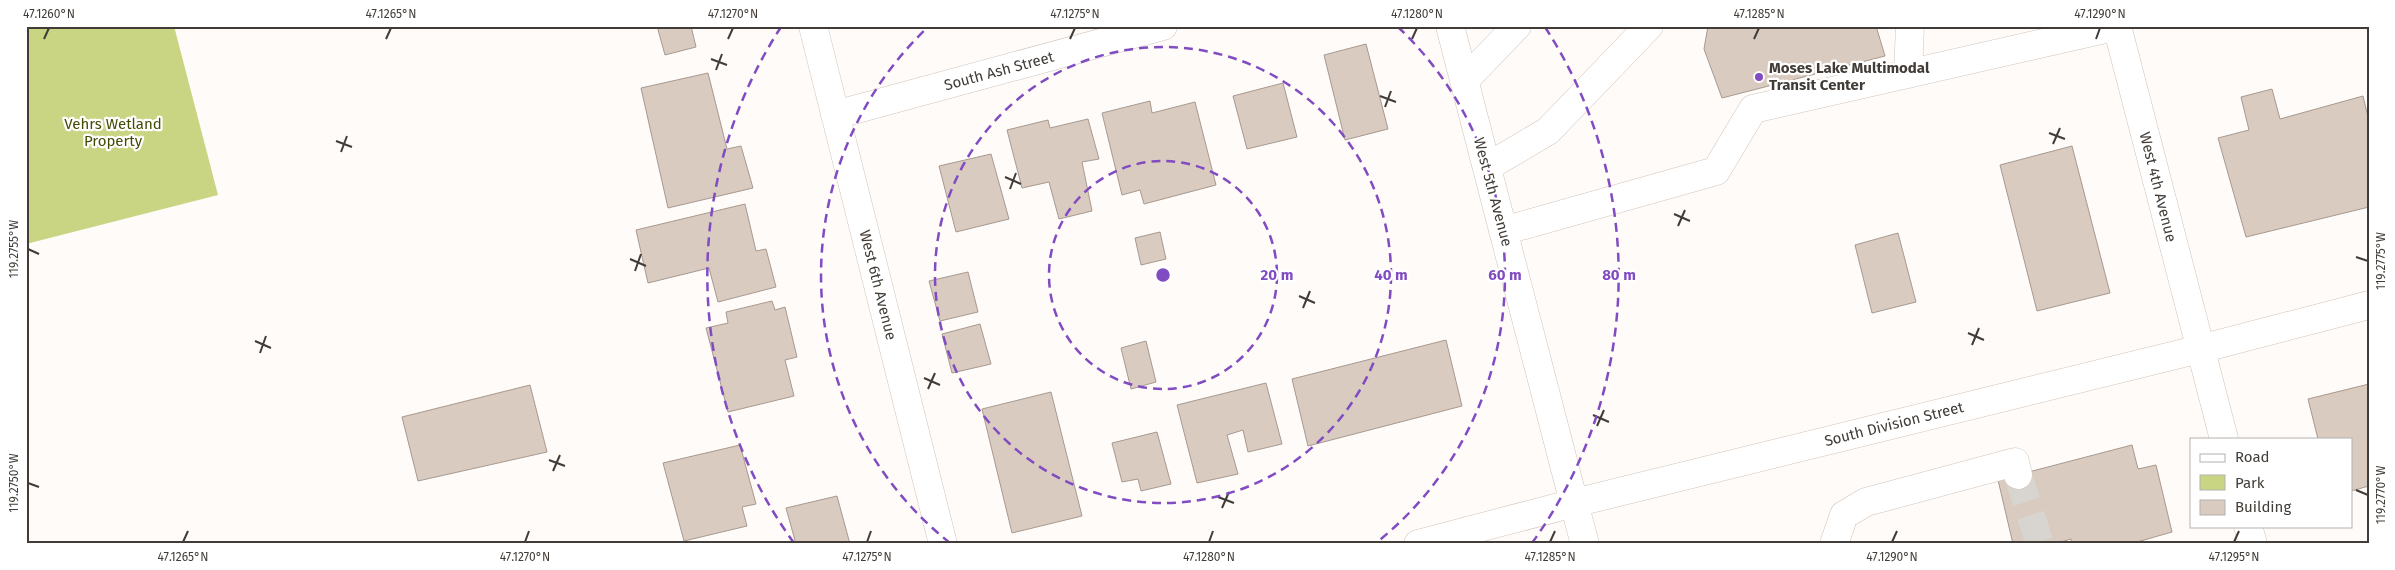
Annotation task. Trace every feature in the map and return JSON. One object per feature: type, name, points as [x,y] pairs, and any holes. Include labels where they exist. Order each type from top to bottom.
[{"type":"street","name":"West 6th Avenue","points":[[813,26],[943,544]]},
{"type":"street","name":"South Ash Street","points":[[835,115],[1163,26]]},
{"type":"street","name":"West 5th Avenue","points":[[1450,26],[1585,544]]},
{"type":"street","points":[[1464,81],[1517,26]]},
{"type":"street","points":[[1487,167],[1548,131],[1649,26]]},
{"type":"street","points":[[1908,74],[1910,26]]},
{"type":"street","points":[[1503,231],[1716,171],[1754,109],[2118,26]]},
{"type":"street","name":"West 4th Avenue","points":[[2118,26],[2224,438]]},
{"type":"street","name":"South Division Street","points":[[1418,544],[1574,503],[2200,349],[2369,305]]},
{"type":"street","points":[[1834,544],[1844,514],[1866,502],[2015,462],[2018,474]]},
{"type":"street","points":[[2249,528],[2253,544]]},
{"type":"green space","name":"Vehrs Wetland Property","points":[[26,26],[174,26],[218,195],[26,244]]},
{"type":"building","points":[[657,26],[691,26],[696,47],[665,55]]},
{"type":"building","name":"Moses Lake Multimodal Transit Center","points":[[1708,26],[1876,26],[1885,56],[1722,98],[1704,49]]},
{"type":"building","points":[[1366,44],[1388,129],[1345,140],[1324,55]]},
{"type":"building","points":[[708,73],[727,149],[741,146],[753,188],[668,208],[641,88]]},
{"type":"building","points":[[1283,83],[1297,137],[1247,149],[1233,96]]},
{"type":"building","points":[[2272,89],[2280,119],[2363,96],[2369,121],[2369,207],[2246,237],[2218,138],[2249,130],[2241,97]]},
{"type":"building","points":[[1150,101],[1152,113],[1195,102],[1216,185],[1144,204],[1140,190],[1122,195],[1102,113]]},
{"type":"building","points":[[1088,119],[1099,159],[1082,162],[1092,211],[1059,219],[1049,182],[1022,188],[1007,130],[1048,120],[1050,128]]},
{"type":"building","points":[[2072,146],[2110,293],[2037,311],[2000,165]]},
{"type":"building","points":[[991,154],[1009,219],[956,232],[939,166]]},
{"type":"building","points":[[745,204],[756,251],[766,249],[776,287],[718,302],[709,268],[648,283],[636,230]]},
{"type":"building","points":[[1160,232],[1166,259],[1141,265],[1135,238]]},
{"type":"building","points":[[1898,233],[1916,302],[1872,313],[1855,245]]},
{"type":"building","points":[[968,272],[978,312],[940,321],[929,281]]},
{"type":"building","points":[[772,301],[775,310],[785,307],[797,357],[785,360],[794,396],[728,412],[706,328],[728,323],[726,312]]},
{"type":"building","points":[[980,324],[991,364],[952,373],[942,334]]},
{"type":"building","points":[[1446,340],[1462,406],[1308,446],[1292,379]]},
{"type":"building","points":[[1146,341],[1156,382],[1131,389],[1121,348]]},
{"type":"building","points":[[1266,383],[1282,444],[1248,452],[1243,430],[1227,435],[1238,474],[1197,483],[1177,405]]},
{"type":"building","points":[[2369,384],[2369,486],[2352,491],[2352,438],[2318,438],[2308,399]]},
{"type":"building","points":[[530,385],[547,452],[418,481],[402,417]]},
{"type":"building","points":[[1051,392],[1082,516],[1012,533],[982,409]]},
{"type":"building","points":[[1157,432],[1171,484],[1141,491],[1138,479],[1122,482],[1112,443]]},
{"type":"building","points":[[740,445],[756,504],[742,507],[747,526],[684,541],[663,463]]},
{"type":"building","points":[[2132,445],[2138,469],[2156,465],[2172,532],[2130,544],[2072,544],[2071,539],[2054,544],[2013,544],[1998,480]]},
{"type":"building","points":[[837,496],[850,544],[796,544],[786,508]]},
{"type":"tunnel","points":[[2018,475],[2040,544]]},
{"type":"place","name":"Moses Lake Multimodal Transit Center","points":[[1759,77]]}]
